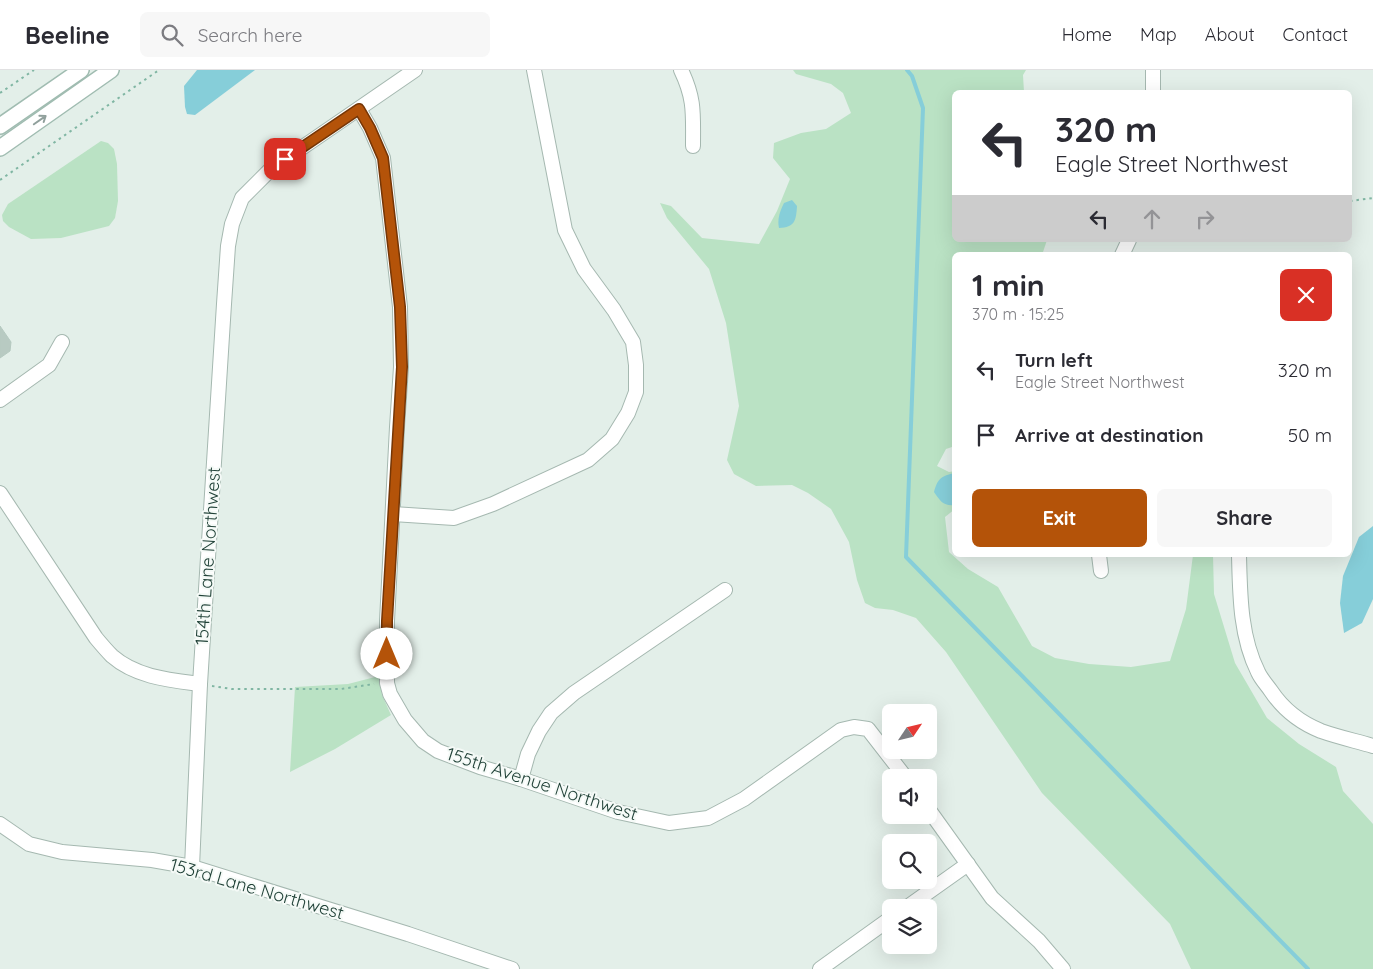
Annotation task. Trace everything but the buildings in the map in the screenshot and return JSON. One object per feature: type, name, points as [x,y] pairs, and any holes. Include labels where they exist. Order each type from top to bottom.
[{"type":"main road","points":[[0,126],[81,70]]},
{"type":"main road","points":[[0,148],[111,70]]},
{"type":"street","name":"154th Lane Northwest","points":[[192,867],[200,684],[228,246],[232,224],[242,198],[270,169],[416,70]]},
{"type":"street","points":[[394,514],[454,518],[494,504],[588,460],[612,439],[628,413],[636,392],[636,365],[633,342],[614,310],[584,269],[565,230],[534,70]]},
{"type":"street","points":[[681,70],[689,86],[694,107],[693,146]]},
{"type":"street","points":[[1153,70],[1153,90]]},
{"type":"street","name":"155th Avenue Northwest","points":[[359,109],[370,128],[383,158],[400,307],[402,367],[397,426],[394,514],[387,621],[387,683],[390,694],[405,720],[423,741],[438,751],[480,767],[618,812],[669,823],[708,818],[744,799],[841,730],[854,727],[867,728],[899,769]]},
{"type":"street","points":[[0,400],[49,365],[62,342]]},
{"type":"street","points":[[0,493],[96,638],[112,656],[132,669],[161,679],[200,684]]},
{"type":"street","points":[[1099,557],[1101,571]]},
{"type":"street","points":[[1239,557],[1244,628],[1258,673],[1278,702],[1298,719],[1321,731],[1373,746]]},
{"type":"street","points":[[521,779],[528,754],[539,731],[551,713],[574,693],[725,590]]},
{"type":"street","points":[[937,821],[992,898],[1039,941],[1063,969]]},
{"type":"street","name":"153rd Lane Northwest","points":[[0,824],[29,844],[62,852],[152,860],[192,867],[408,934],[512,969]]},
{"type":"street","points":[[919,899],[968,864]]},
{"type":"street","points":[[820,969],[882,924]]},
{"type":"path","points":[[0,93],[34,70]]},
{"type":"path","points":[[0,180],[159,70]]},
{"type":"path","points":[[1352,201],[1373,198]]},
{"type":"path","points":[[200,684],[232,689],[302,690],[341,689],[387,683]]},
{"type":"green space","points":[[793,70],[1026,70],[1023,75],[1024,90],[952,90],[952,242],[1046,242],[1043,252],[952,252],[952,447],[946,449],[937,466],[949,472],[952,472],[952,511],[945,517],[949,552],[952,557],[955,557],[968,569],[998,587],[1032,646],[1055,658],[1089,664],[1131,667],[1170,661],[1186,609],[1193,557],[1213,557],[1214,594],[1235,663],[1267,718],[1299,744],[1336,767],[1343,791],[1373,824],[1373,969],[1191,969],[1170,924],[1042,793],[946,652],[916,618],[893,610],[875,608],[865,603],[857,580],[849,542],[831,509],[808,493],[792,485],[756,486],[734,474],[727,460],[739,406],[726,323],[709,269],[667,218],[660,203],[671,206],[702,238],[759,244],[777,211],[790,179],[773,158],[774,143],[801,133],[826,129],[851,113],[843,93],[831,84],[796,74]]},
{"type":"green space","points":[[101,141],[108,143],[114,149],[117,164],[118,201],[115,218],[109,226],[61,238],[31,239],[9,227],[3,221],[2,215],[8,204]]},
{"type":"green space","points":[[379,676],[382,695],[391,715],[335,749],[290,772],[295,687],[348,684]]},
{"type":"water","points":[[197,70],[255,70],[195,115],[187,114],[184,86]]},
{"type":"water","points":[[792,200],[797,206],[794,222],[791,225],[779,228],[780,212],[784,203]]},
{"type":"water","points":[[952,474],[952,505],[945,504],[934,492],[941,478]]},
{"type":"water","points":[[1373,526],[1373,599],[1362,623],[1344,633],[1340,603],[1343,576],[1359,537]]},
{"type":"waterway","points":[[907,70],[912,76],[923,108],[906,557],[1308,969]]},
{"type":"route","points":[[285,159],[359,109],[370,128],[383,158],[400,307],[402,367],[397,426],[387,654]]}]
